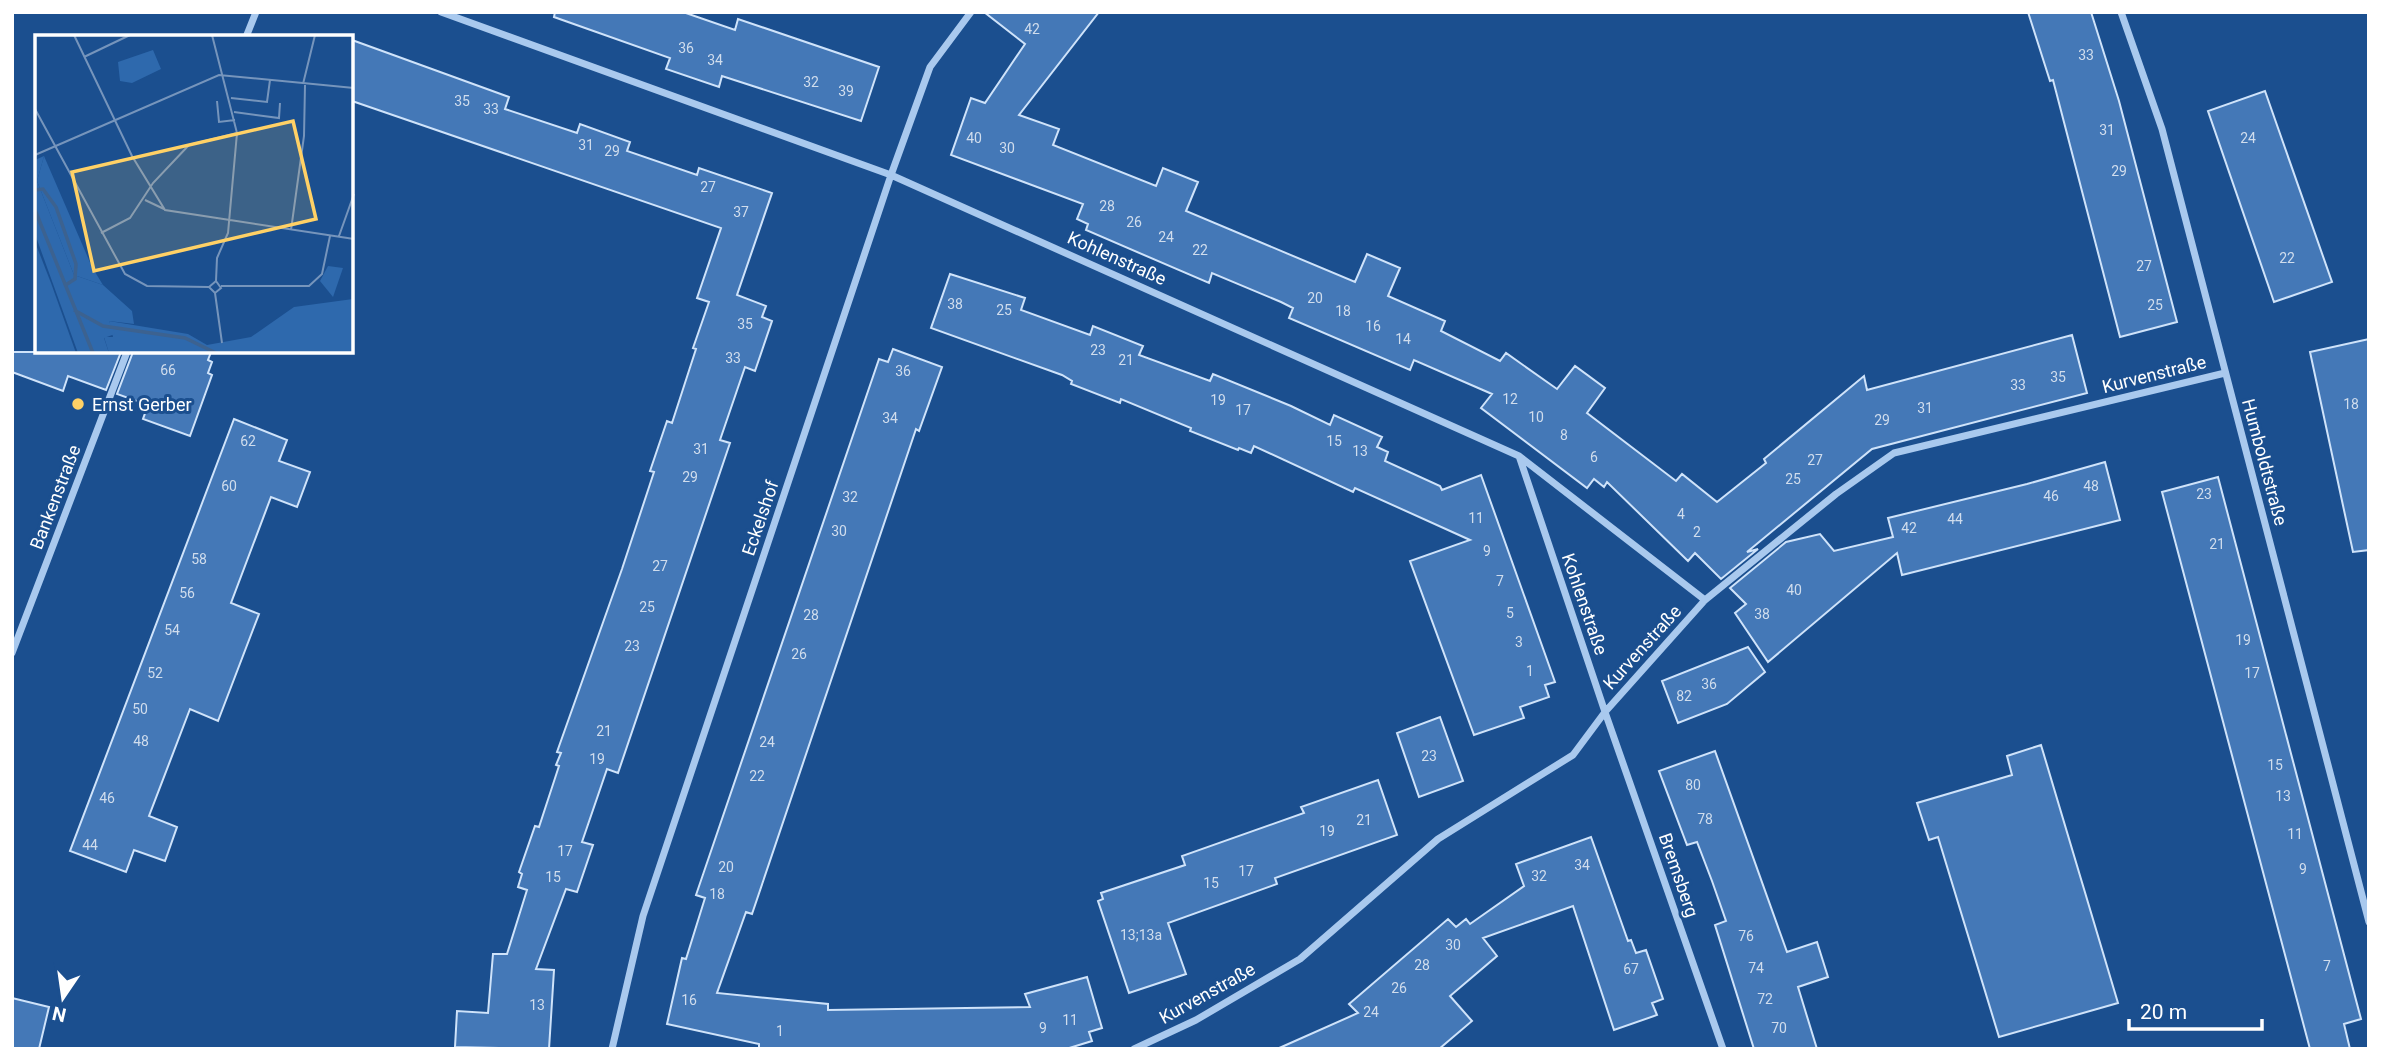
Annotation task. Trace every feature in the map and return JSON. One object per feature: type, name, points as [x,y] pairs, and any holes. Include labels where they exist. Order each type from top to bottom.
[{"type":"street","points":[[247,35],[256,12]]},
{"type":"street","name":"Kohlenstraße","points":[[441,12],[891,175],[1519,456],[1605,712]]},
{"type":"street","name":"Eckelshof","points":[[612,1049],[643,916],[891,175],[930,67],[971,12]]},
{"type":"street","name":"Humboldtstraße","points":[[2121,12],[2162,129],[2369,922]]},
{"type":"street","name":"Bankenstraße","points":[[12,653],[126,354]]},
{"type":"street","name":"Kurvenstraße","points":[[1134,1049],[1196,1020],[1300,959],[1438,839],[1573,755],[1605,712],[1705,600],[1836,494],[1894,453],[2225,373]]},
{"type":"street","points":[[1519,456],[1705,600]]},
{"type":"street","name":"Bremsberg","points":[[1605,712],[1723,1049]]},
{"type":"building","points":[[555,12],[683,12],[735,30],[738,19],[879,67],[861,121],[722,76],[719,87],[666,69],[670,58],[554,17]]},
{"type":"building","points":[[984,12],[1099,12],[1019,115],[1059,129],[1053,145],[1156,186],[1163,168],[1198,182],[1186,211],[1355,282],[1367,254],[1400,268],[1388,296],[1445,321],[1441,331],[1500,361],[1506,353],[1557,389],[1575,366],[1605,388],[1587,413],[1676,481],[1682,474],[1717,502],[1766,463],[1764,459],[1864,376],[1867,390],[2072,335],[2087,393],[1872,449],[1747,552],[1758,549],[1721,579],[1695,553],[1688,561],[1607,482],[1604,487],[1594,479],[1587,488],[1481,408],[1492,394],[1414,360],[1410,370],[1289,318],[1293,308],[1281,302],[1212,273],[1209,283],[1086,230],[1088,224],[1077,219],[1083,204],[951,155],[971,98],[985,103],[1025,44]]},
{"type":"building","points":[[2028,12],[2091,12],[2119,101],[2177,322],[2120,337],[2053,80],[2050,81]]},
{"type":"building","points":[[354,41],[509,97],[505,109],[577,133],[580,124],[630,142],[627,151],[697,175],[699,168],[772,193],[737,295],[766,306],[762,317],[772,321],[755,371],[745,367],[720,440],[730,443],[618,773],[607,769],[582,842],[593,845],[577,892],[566,889],[536,969],[554,970],[549,1049],[455,1047],[457,1011],[488,1013],[493,954],[507,954],[527,890],[518,887],[522,874],[519,872],[535,826],[539,827],[559,766],[556,765],[561,753],[557,752],[622,569],[654,472],[650,471],[667,421],[672,423],[696,349],[693,348],[709,302],[697,298],[721,228],[354,102]]},
{"type":"building","points":[[2265,91],[2332,282],[2274,302],[2208,111]]},
{"type":"building","points":[[950,274],[1025,298],[1021,310],[1090,335],[1093,326],[1143,346],[1139,355],[1210,381],[1213,374],[1330,425],[1334,415],[1382,437],[1377,447],[1388,452],[1385,461],[1440,486],[1442,490],[1481,475],[1555,682],[1545,685],[1549,697],[1520,707],[1524,718],[1474,735],[1410,561],[1470,540],[1355,488],[1353,492],[1254,446],[1251,453],[1239,448],[1238,450],[1121,399],[1120,403],[1071,384],[1072,381],[1062,375],[931,328]]},
{"type":"building","points":[[2369,339],[2369,550],[2353,552],[2310,352]]},
{"type":"building","points":[[893,349],[942,367],[919,431],[916,429],[752,914],[746,912],[717,993],[828,1004],[828,1010],[1030,1007],[1025,994],[1087,977],[1102,1028],[1089,1032],[1092,1041],[1066,1049],[759,1049],[759,1044],[667,1024],[682,958],[686,959],[705,898],[696,895],[879,359],[888,362]]},
{"type":"building","points":[[12,352],[120,354],[106,390],[68,376],[63,391],[12,372]]},
{"type":"building","points":[[132,354],[210,354],[208,360],[212,362],[208,373],[212,375],[190,436],[143,419],[148,405],[117,394]]},
{"type":"building","points":[[234,419],[287,440],[279,461],[310,472],[297,507],[271,497],[231,603],[259,614],[218,721],[190,709],[149,816],[177,827],[165,861],[134,850],[126,872],[70,851]]},
{"type":"building","points":[[2105,462],[2120,520],[1902,575],[1897,553],[1768,662],[1735,613],[1746,604],[1730,588],[1786,542],[1820,534],[1834,551],[1893,537],[1888,518]]},
{"type":"building","points":[[2218,477],[2361,1019],[2344,1024],[2350,1049],[2310,1049],[2162,492]]},
{"type":"building","points":[[1748,647],[1765,672],[1727,704],[1678,723],[1662,681]]},
{"type":"building","points":[[1440,717],[1463,781],[1419,797],[1397,733]]},
{"type":"building","points":[[2041,745],[2118,1003],[1999,1037],[1938,837],[1929,840],[1917,803],[2012,775],[2007,756]]},
{"type":"building","points":[[1715,751],[1787,952],[1817,942],[1828,977],[1798,987],[1817,1049],[1754,1049],[1715,925],[1726,921],[1697,842],[1687,845],[1659,771]]},
{"type":"building","points":[[1378,780],[1397,835],[1275,878],[1277,884],[1168,923],[1186,974],[1129,993],[1098,901],[1103,899],[1101,893],[1185,865],[1182,856],[1304,813],[1301,807]]},
{"type":"building","points":[[1591,837],[1628,941],[1631,940],[1636,953],[1646,950],[1663,999],[1652,1003],[1657,1015],[1614,1030],[1573,906],[1483,938],[1497,956],[1450,996],[1472,1021],[1439,1049],[1277,1049],[1358,1013],[1349,1004],[1448,919],[1456,927],[1466,919],[1470,924],[1524,886],[1516,864]]},
{"type":"building","points":[[12,998],[49,1007],[39,1049],[12,1049]]},
{"type":"place","name":"Ernst Gerber","points":[[78,404]]}]
